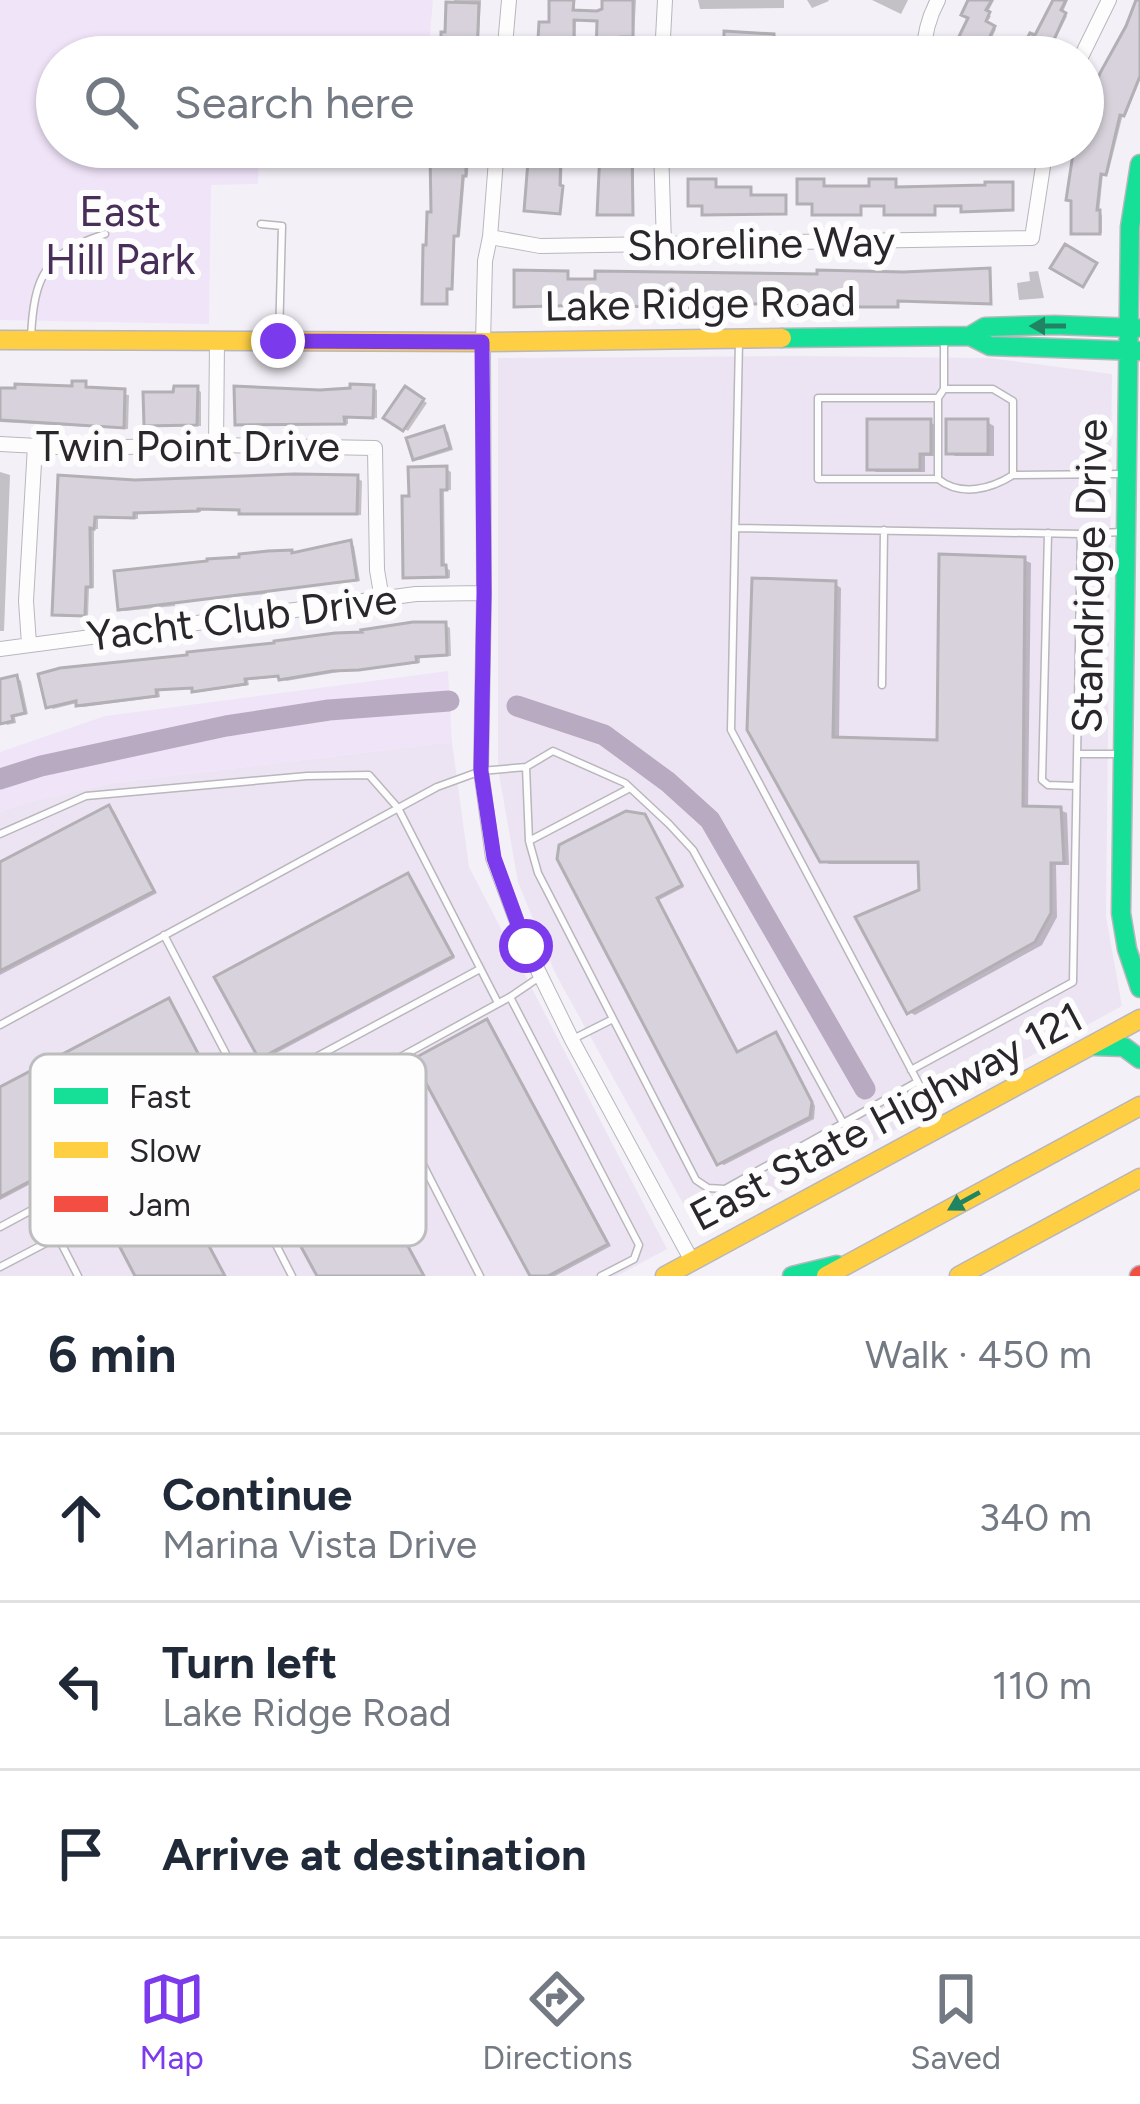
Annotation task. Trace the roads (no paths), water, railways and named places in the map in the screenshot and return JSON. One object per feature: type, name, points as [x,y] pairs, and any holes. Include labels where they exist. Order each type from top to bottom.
[{"type":"main road","name":"Standridge Drive","points":[[1140,164],[1130,227],[1134,350],[1126,532],[1132,754],[1121,913],[1140,988]]},
{"type":"main road","name":"Lake Ridge Road","points":[[970,336],[985,327],[1134,328]]},
{"type":"main road","name":"Lake Ridge Road","points":[[0,340],[482,342],[970,336],[990,346],[1134,350]]},
{"type":"main road","name":"East State Highway 121","points":[[665,1276],[1140,1019]]},
{"type":"main road","points":[[1094,1046],[1124,1047],[1140,1059]]},
{"type":"main road","points":[[826,1276],[1140,1106]]},
{"type":"main road","points":[[958,1276],[1131,1182]]},
{"type":"main road","points":[[792,1276],[856,1259]]},
{"type":"street","points":[[506,36],[509,0]]},
{"type":"street","points":[[663,36],[665,0]]},
{"type":"street","points":[[925,36],[938,0]]},
{"type":"street","points":[[1091,36],[1109,0]]},
{"type":"street","points":[[495,168],[482,342],[481,771],[494,858],[526,946],[572,1040],[692,1262]]},
{"type":"street","points":[[662,168],[664,245]]},
{"type":"street","name":"Shoreline Way","points":[[490,237],[540,246],[1033,238],[1043,168]]},
{"type":"street","points":[[216,446],[217,341]]},
{"type":"street","name":"Twin Point Drive","points":[[0,444],[376,448],[377,570],[382,599]]},
{"type":"street","points":[[29,644],[26,601],[35,446]]},
{"type":"street","name":"Yacht Club Drive","points":[[0,649],[416,594],[484,593]]},
{"type":"lane","points":[[261,224],[282,226],[278,341]]},
{"type":"lane","points":[[31,341],[35,298],[52,262],[65,249],[105,234]]},
{"type":"lane","points":[[938,479],[944,336]]},
{"type":"lane","points":[[739,338],[731,730],[941,1127]]},
{"type":"lane","points":[[944,389],[994,388],[1013,401],[1013,475]]},
{"type":"lane","points":[[938,398],[818,398],[818,479],[938,479],[950,488],[992,488],[1013,475],[1126,474]]},
{"type":"lane","points":[[735,528],[1126,532]]},
{"type":"lane","points":[[882,685],[884,530]]},
{"type":"lane","points":[[1048,533],[1042,780],[1048,785],[1076,786]]},
{"type":"lane","points":[[911,1070],[1073,982],[1081,534]]},
{"type":"lane","points":[[0,1025],[437,787],[481,771],[526,767],[554,751],[625,783],[693,850],[843,1124]]},
{"type":"lane","points":[[1077,754],[1132,754]]},
{"type":"lane","points":[[526,767],[530,841],[538,873],[696,1180],[708,1188],[725,1189],[917,1082]]},
{"type":"lane","points":[[0,834],[86,796],[369,775],[398,808],[498,1003]]},
{"type":"lane","points":[[530,841],[630,788]]},
{"type":"lane","points":[[164,935],[226,1054]]},
{"type":"lane","points":[[325,1054],[481,969]]},
{"type":"lane","points":[[406,1054],[541,976]]},
{"type":"lane","points":[[510,997],[639,1245],[634,1259],[601,1276]]},
{"type":"lane","points":[[572,1040],[613,1019]]},
{"type":"lane","points":[[426,1169],[481,1276]]},
{"type":"lane","points":[[0,1227],[30,1211]]},
{"type":"lane","points":[[0,1268],[41,1246]]},
{"type":"lane","points":[[63,1246],[78,1276]]},
{"type":"lane","points":[[277,1246],[292,1276]]},
{"type":"waterway","points":[[0,779],[226,726],[329,710],[449,701]]},
{"type":"waterway","points":[[517,706],[604,735],[710,820],[865,1089]]},
{"type":"park label","name":"East Hill Park","points":[[120,235]]}]
